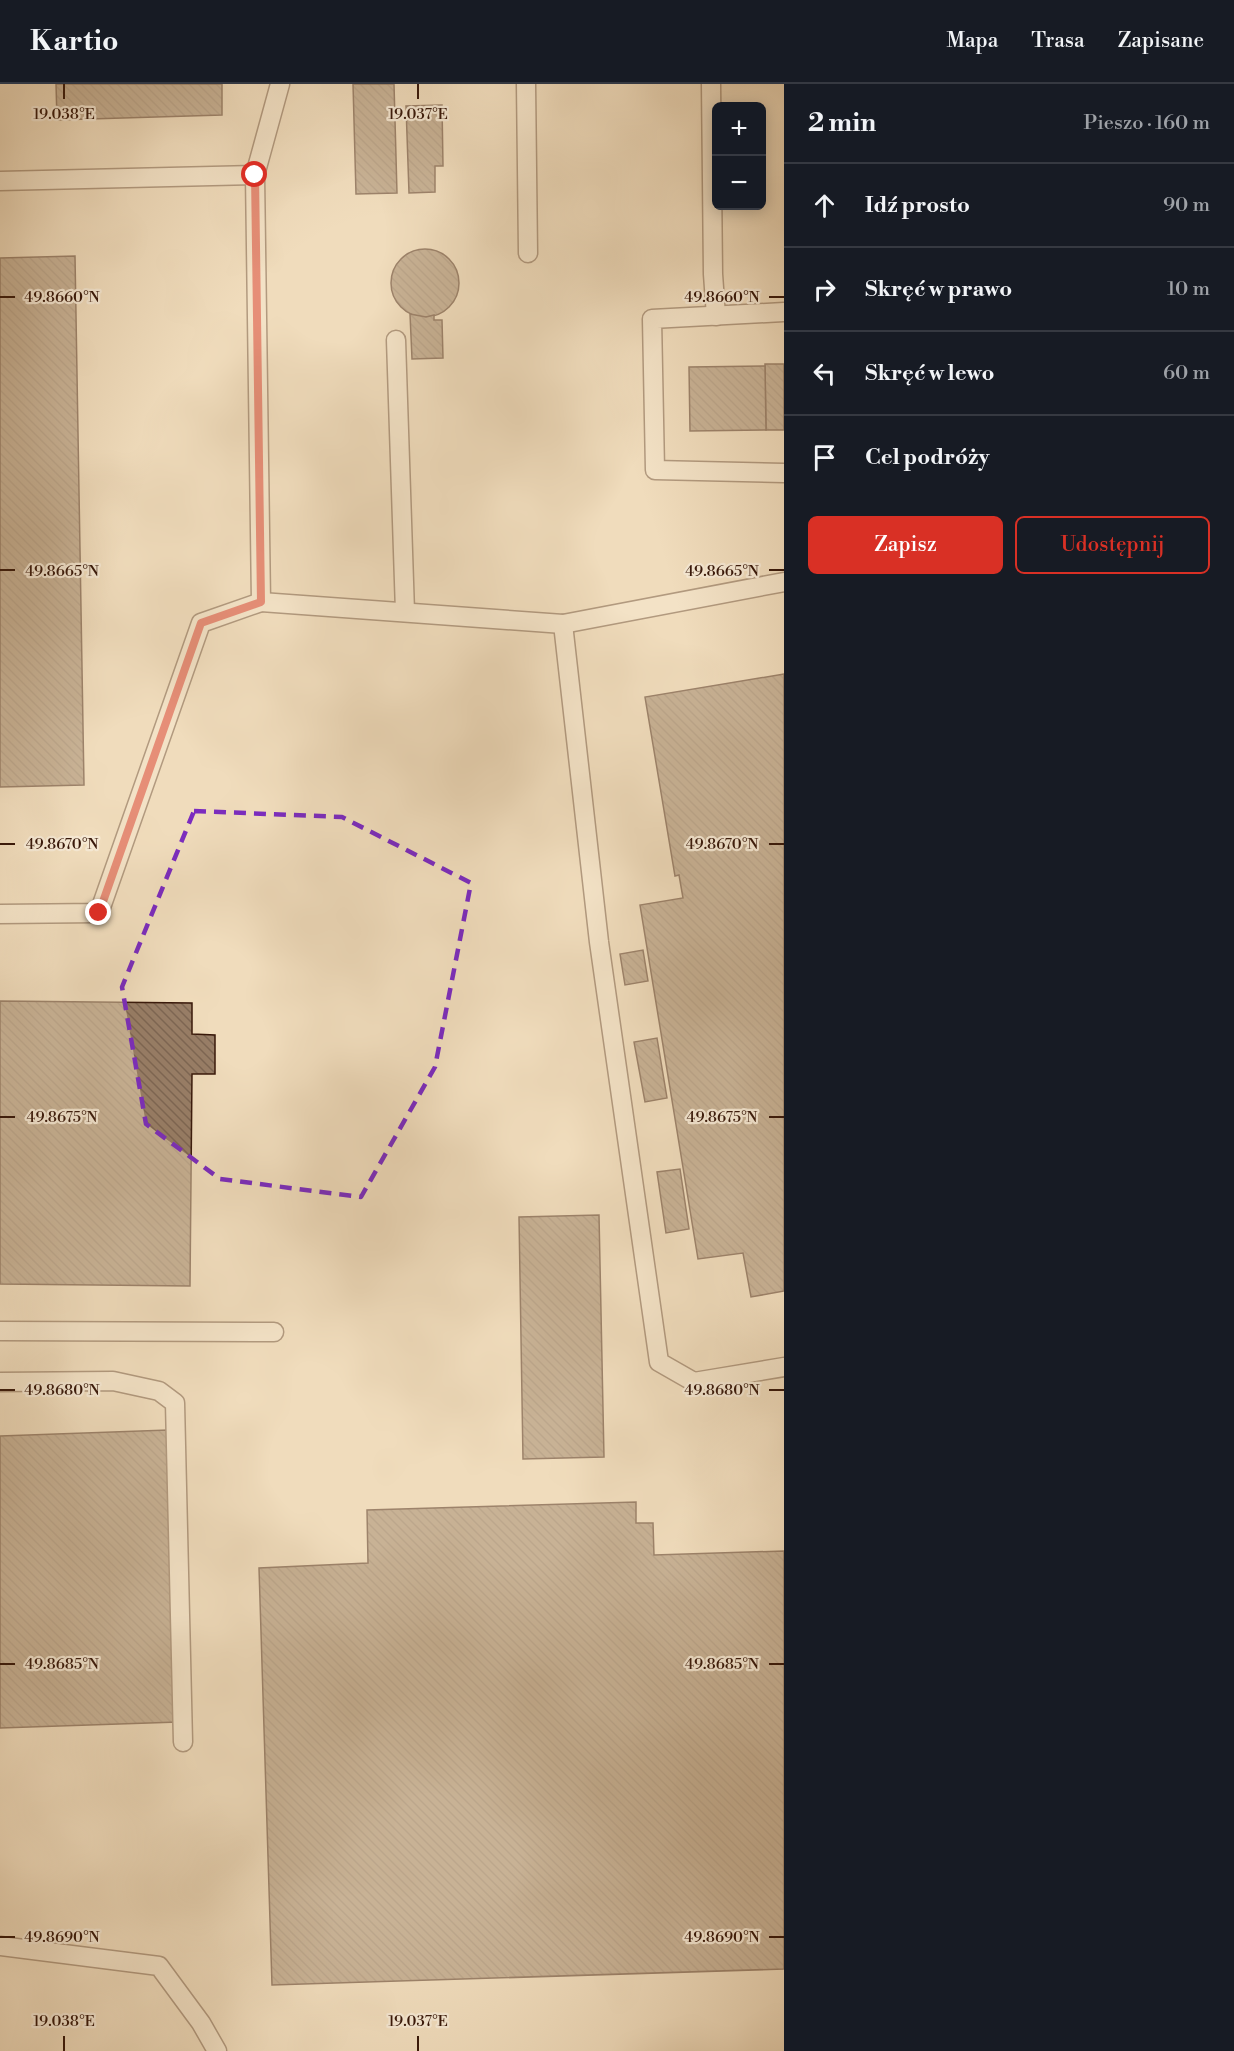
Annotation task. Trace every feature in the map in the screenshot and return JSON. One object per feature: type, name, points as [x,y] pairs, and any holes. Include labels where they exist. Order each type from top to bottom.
[{"type":"lane","points":[[261,602],[255,175],[280,84]]},
{"type":"lane","points":[[526,84],[528,254]]},
{"type":"lane","points":[[711,84],[713,274],[716,316]]},
{"type":"lane","points":[[0,181],[255,175]]},
{"type":"lane","points":[[784,312],[652,319],[655,470],[784,473]]},
{"type":"lane","points":[[396,340],[405,612]]},
{"type":"lane","points":[[0,914],[99,913],[201,623],[261,602],[563,624],[784,582]]},
{"type":"lane","points":[[563,624],[599,942],[659,1362],[694,1382],[784,1367]]},
{"type":"lane","points":[[0,1332],[274,1332]]},
{"type":"lane","points":[[0,1382],[113,1382],[159,1391],[175,1403],[183,1742]]},
{"type":"lane","points":[[0,1946],[159,1966],[201,2023],[217,2051]]},
{"type":"highlighted area","points":[[194,811],[342,817],[471,883],[435,1067],[361,1197],[220,1179],[146,1124],[122,987]]},
{"type":"building","points":[[56,84],[222,84],[222,115],[57,120]]},
{"type":"building","points":[[353,84],[394,84],[397,193],[356,194]]},
{"type":"building","points":[[442,105],[443,166],[435,166],[435,192],[409,193],[406,106]]},
{"type":"building","points":[[425,249],[438,251],[449,259],[457,270],[459,283],[457,296],[449,307],[438,315],[425,317],[412,315],[401,307],[393,296],[391,283],[393,270],[401,259],[412,251]]},
{"type":"building","points":[[75,256],[84,785],[0,787],[0,258]]},
{"type":"building","points":[[410,314],[426,317],[434,315],[434,320],[442,320],[443,358],[412,359]]},
{"type":"building","points":[[765,364],[784,364],[784,430],[766,430]]},
{"type":"building","points":[[765,366],[766,430],[690,431],[689,367]]},
{"type":"building","points":[[784,674],[784,1291],[751,1297],[743,1253],[698,1259],[640,905],[683,898],[679,875],[675,876],[645,697]]},
{"type":"building","points":[[643,950],[648,981],[625,985],[620,954]]},
{"type":"building","points":[[0,1001],[192,1003],[192,1034],[215,1035],[215,1074],[192,1074],[190,1286],[0,1284]]},
{"type":"building","points":[[657,1038],[667,1098],[645,1102],[634,1042]]},
{"type":"building","points":[[680,1169],[689,1229],[666,1233],[657,1172]]},
{"type":"building","points":[[599,1215],[604,1457],[523,1459],[519,1217]]},
{"type":"building","points":[[168,1430],[178,1722],[0,1728],[0,1436]]},
{"type":"building","points":[[636,1502],[636,1523],[653,1523],[654,1555],[784,1551],[784,1969],[272,1985],[259,1568],[368,1563],[367,1510]]},
{"type":"route","points":[[99,913],[201,623],[261,602],[255,175]]}]
